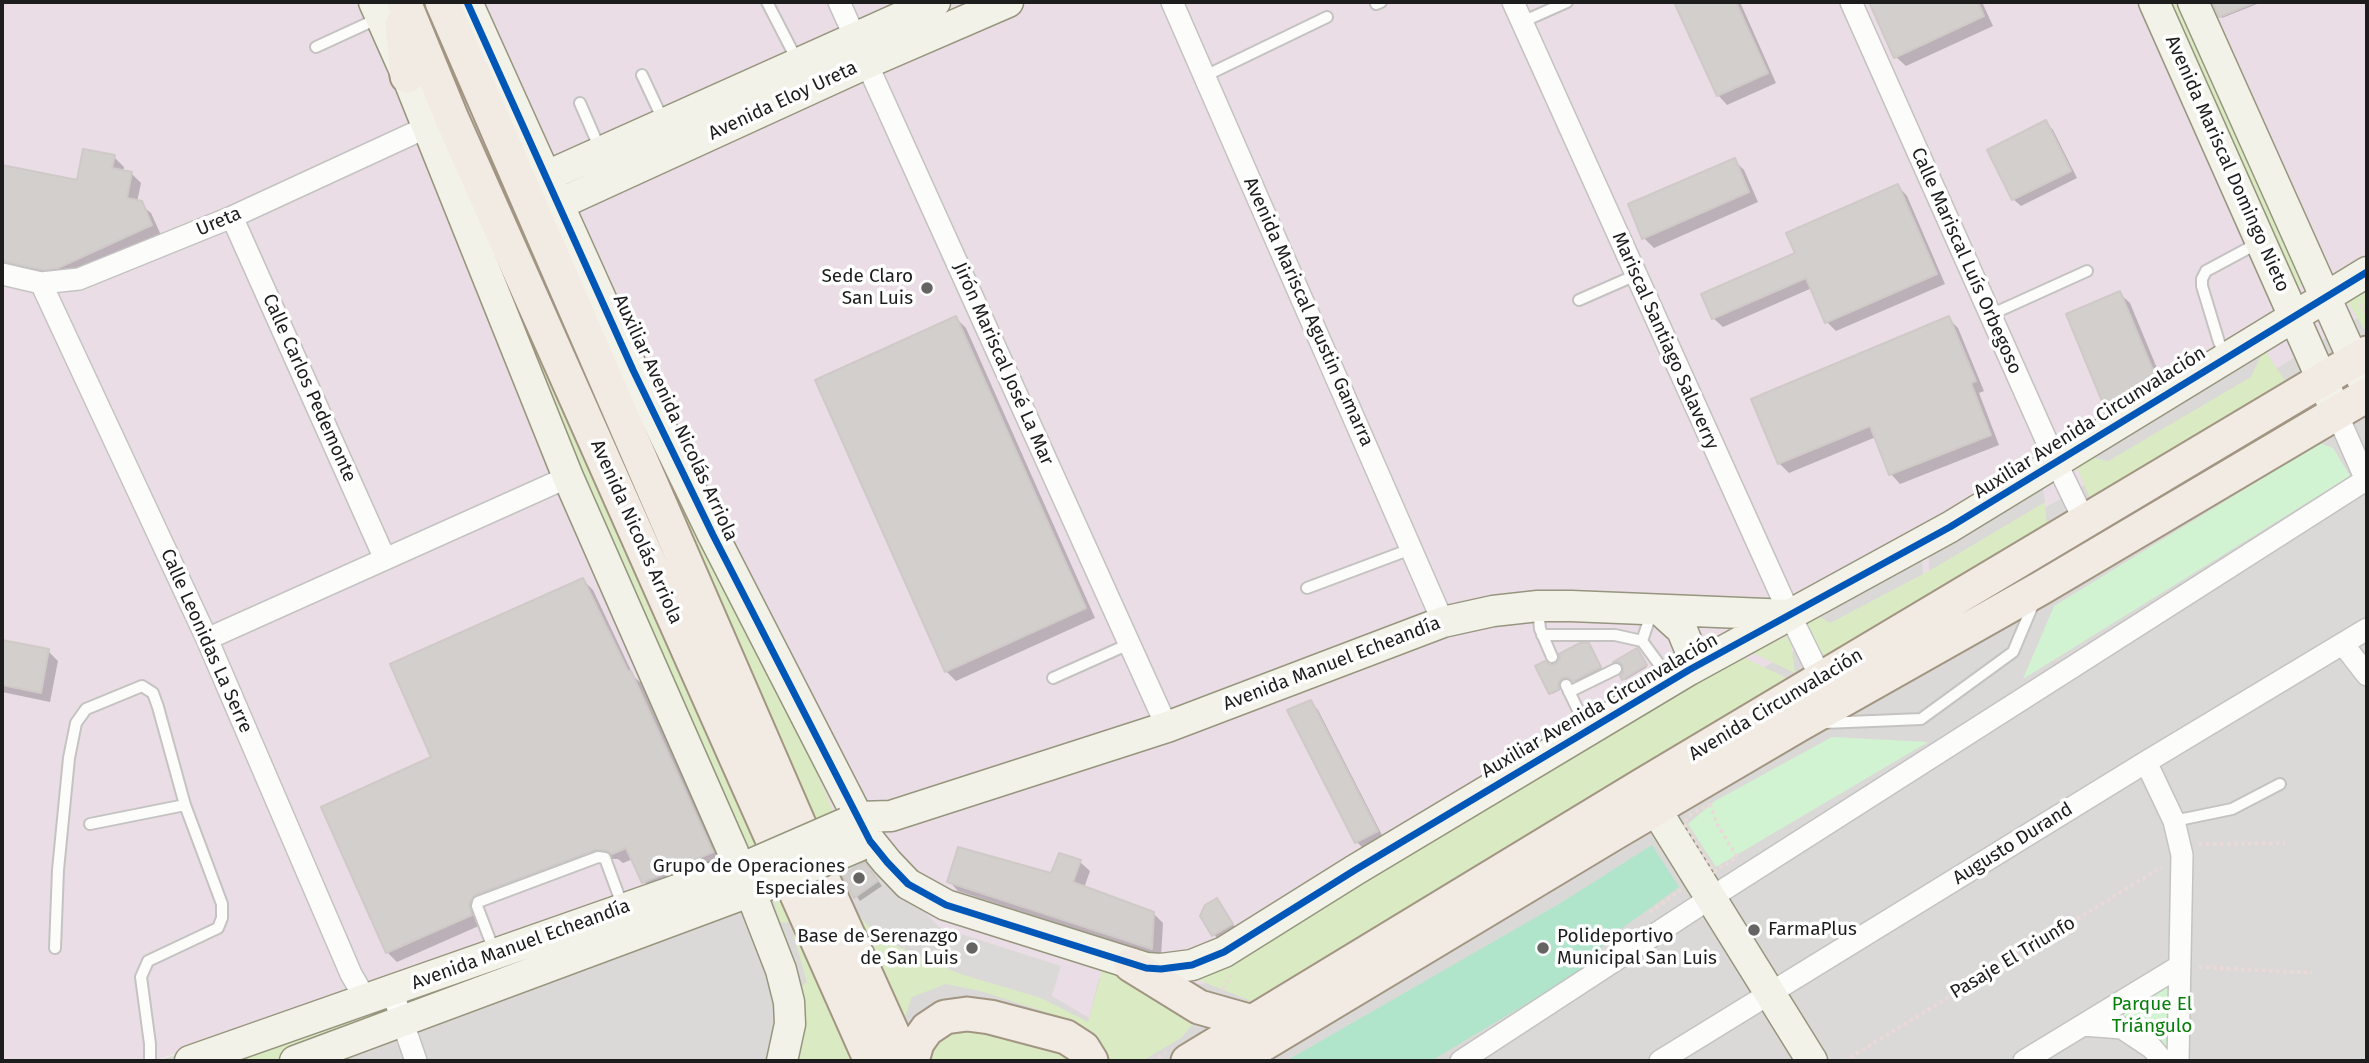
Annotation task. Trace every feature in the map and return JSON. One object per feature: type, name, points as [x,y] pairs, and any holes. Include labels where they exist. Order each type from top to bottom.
[{"type":"main road","name":"Avenida Nicolás Arriola","points":[[442,2],[905,1061]]},
{"type":"main road","name":"Avenida Nicolás Arriola","points":[[390,6],[457,132],[871,1061]]},
{"type":"main road","points":[[390,6],[407,76]]},
{"type":"main road","name":"Avenida Circunvalación","points":[[1188,1061],[1245,1049],[1648,797],[1821,678],[2322,379],[2364,374]]},
{"type":"main road","name":"Avenida Circunvalación","points":[[1648,797],[1800,724],[2041,588],[2337,414],[2364,374]]},
{"type":"main road","points":[[1131,965],[1199,1007],[1245,1049]]},
{"type":"main road","points":[[912,1061],[917,1043],[927,1029],[956,1014],[990,1017],[1056,1033],[1075,1042],[1091,1061]]},
{"type":"street","name":"Auxiliar Avenida Nicolás Arriola","points":[[467,2],[633,370],[859,831]]},
{"type":"street","name":"Jirón Mariscal José La Mar","points":[[839,2],[1167,727]]},
{"type":"street","name":"Avenida Eloy Ureta","points":[[559,204],[771,107],[861,50],[936,12],[1008,2]]},
{"type":"street","name":"Avenida Mariscal Agustin Gamarra","points":[[1172,2],[1443,622]]},
{"type":"street","name":"Mariscal Santiago Salaverry","points":[[1513,2],[1821,678]]},
{"type":"street","name":"Calle Mariscal Luís Orbegoso","points":[[1851,2],[2084,520]]},
{"type":"street","name":"Avenida Mariscal Domingo Nieto","points":[[2154,2],[2367,480]]},
{"type":"street","name":"Avenida Mariscal Domingo Nieto","points":[[2193,2],[2349,288],[2364,374]]},
{"type":"street","name":"Avenida Eloy Ureta","points":[[547,176],[798,62],[861,50]]},
{"type":"street","points":[[407,76],[568,477],[753,878],[789,1002],[790,1024],[782,1061]]},
{"type":"street","points":[[758,80],[771,107]]},
{"type":"street","name":"Ureta","points":[[2,274],[41,283],[79,279],[232,217],[427,127]]},
{"type":"street","points":[[610,147],[632,171]]},
{"type":"street","name":"Calle Carlos Pedemonte","points":[[232,217],[385,559]]},
{"type":"street","name":"Calle Leonidas La Serre","points":[[41,283],[207,639],[351,974],[379,995],[401,1023],[416,1061]]},
{"type":"street","name":"Auxiliar Avenida Circunvalación","points":[[859,831],[908,884],[946,905],[1131,965],[1161,969],[1192,965],[1209,959],[1680,676],[1950,527],[2295,316],[2349,288]]},
{"type":"street","points":[[207,639],[568,477]]},
{"type":"street","points":[[1461,1061],[1709,899],[2367,480]]},
{"type":"street","name":"Avenida Manuel Echeandía","points":[[295,1061],[401,1023],[753,878],[891,816],[1167,727],[1443,622],[1493,611],[1538,606],[1790,615]]},
{"type":"street","points":[[1657,611],[1682,630],[1691,652],[1680,676]]},
{"type":"street","name":"Augusto Durand","points":[[1660,1061],[2367,629]]},
{"type":"street","points":[[2343,644],[2367,676]]},
{"type":"street","points":[[2146,762],[2174,821],[2181,850],[2178,1061]]},
{"type":"street","points":[[1648,797],[1812,1061]]},
{"type":"street","name":"Avenida Manuel Echeandía","points":[[190,1061],[623,908],[753,878]]},
{"type":"street","points":[[2024,1061],[2180,966]]},
{"type":"street","points":[[2083,1025],[2122,1028],[2152,1048],[2163,1061]]},
{"type":"lane","points":[[767,2],[798,62]]},
{"type":"lane","points":[[1522,22],[1567,2]]},
{"type":"lane","points":[[316,47],[390,6]]},
{"type":"lane","points":[[1205,76],[1327,17]]},
{"type":"lane","points":[[642,75],[664,123]]},
{"type":"lane","points":[[580,103],[610,147]]},
{"type":"lane","points":[[2227,358],[2219,342],[2202,286],[2203,279],[2206,271],[2262,241]]},
{"type":"lane","points":[[1990,316],[2087,271]]},
{"type":"lane","points":[[1579,300],[1636,275]]},
{"type":"lane","points":[[1307,589],[1411,549]]},
{"type":"lane","points":[[1800,724],[1921,719],[2013,652],[2041,588]]},
{"type":"lane","points":[[1538,606],[1542,635],[1552,657]]},
{"type":"lane","points":[[1657,611],[1642,641],[1647,653],[1680,676]]},
{"type":"lane","points":[[1542,635],[1615,635],[1642,641]]},
{"type":"lane","points":[[1053,678],[1129,643]]},
{"type":"lane","points":[[1575,738],[1580,719],[1568,689],[1616,669]]},
{"type":"lane","points":[[55,948],[58,870],[69,758],[76,723],[86,709],[142,686],[153,693],[185,805],[222,904],[222,918],[218,928],[148,961],[141,977],[150,1061]]},
{"type":"lane","points":[[2174,821],[2232,808],[2280,784]]},
{"type":"lane","points":[[90,824],[185,805]]},
{"type":"lane","points":[[495,953],[477,906],[478,902],[598,858],[605,858],[623,908]]},
{"type":"path","points":[[2349,288],[2367,316]]},
{"type":"path","points":[[1710,804],[1717,824],[1737,857]]},
{"type":"path","points":[[2181,850],[2285,843]]},
{"type":"path","points":[[2180,966],[2312,973]]},
{"type":"shaded area","points":[[2,2],[2367,2],[2367,312],[2135,456],[1562,782],[1259,976],[1141,992],[1099,978],[1089,1018],[1052,996],[1061,966],[939,927],[873,860],[701,874],[153,1061],[2,1061]]},
{"type":"shaded area","points":[[2367,312],[2367,1061],[158,1061],[701,874],[873,860],[1562,782],[2135,456]]},
{"type":"shaded area","points":[[2264,349],[2251,377],[2108,461],[2090,457]]},
{"type":"shaded area","points":[[2043,488],[2045,502],[1929,571],[1929,555]]},
{"type":"shaded area","points":[[1922,560],[1923,574],[1830,623],[1817,615]]},
{"type":"green space","points":[[2160,2],[2175,2],[2306,282],[2295,291]]},
{"type":"green space","points":[[487,235],[758,848],[742,846],[606,544]]},
{"type":"green space","points":[[2367,289],[2367,327],[2364,329],[2347,301]]},
{"type":"green space","points":[[2264,349],[2289,387],[2092,503],[2075,463],[2090,457],[2108,461],[2250,377]]},
{"type":"green space","points":[[628,390],[805,746],[837,820],[814,832]]},
{"type":"green space","points":[[2320,443],[2333,448],[2350,476],[2023,679],[2054,606]]},
{"type":"green space","points":[[2045,502],[2047,527],[1829,657],[1819,652],[1805,620],[1817,615],[1830,623],[1923,574]]},
{"type":"green space","points":[[1790,635],[1795,673],[1753,653]]},
{"type":"green space","points":[[1740,656],[1793,681],[1254,1002],[1196,979]]},
{"type":"green space","points":[[1832,737],[1928,742],[1716,867],[1688,824],[1715,801]]},
{"type":"green space","name":"Polideportivo Municipal San Luis","points":[[1652,845],[1679,887],[1607,939],[1591,965],[1431,1061],[1286,1061],[1559,904]]},
{"type":"green space","points":[[783,898],[853,1061],[790,1061],[797,991],[807,982],[790,923],[780,922],[775,906],[775,899]]},
{"type":"green space","points":[[844,899],[879,938],[960,974],[1041,998],[1088,1022],[1103,967],[1131,977],[1194,1019],[1193,1024],[1181,1038],[1142,1061],[1107,1061],[1076,1029],[1040,1010],[980,991],[946,984],[912,997],[902,1025]]},
{"type":"green space","name":"Parque El Triángulo","points":[[2172,982],[2171,1053],[2117,1015]]},
{"type":"green space","points":[[366,1013],[369,1022],[360,1033],[278,1061],[217,1061]]},
{"type":"green space","points":[[982,1021],[1083,1061],[924,1061],[934,1034]]},
{"type":"building","points":[[1674,2],[1736,2],[1768,73],[1717,96]]},
{"type":"building","points":[[1869,2],[1978,2],[1984,16],[1894,58]]},
{"type":"building","points":[[2212,2],[2256,2],[2219,17]]},
{"type":"building","points":[[2046,120],[2071,171],[2012,200],[1987,150]]},
{"type":"building","points":[[83,149],[115,155],[112,168],[132,172],[127,198],[142,201],[152,225],[58,268],[44,270],[2,261],[2,165],[77,180]]},
{"type":"building","points":[[1735,158],[1749,192],[1642,239],[1628,204]]},
{"type":"building","points":[[1898,184],[1937,274],[1825,323],[1806,278],[1712,319],[1701,294],[1795,253],[1786,233]]},
{"type":"building","points":[[2120,291],[2157,380],[2104,406],[2066,314]]},
{"type":"building","points":[[956,316],[1086,608],[945,672],[815,380]]},
{"type":"building","points":[[1949,316],[1976,381],[1971,383],[1991,435],[1889,475],[1870,426],[1778,464],[1751,399]]},
{"type":"building","points":[[583,578],[628,671],[631,671],[713,852],[642,883],[626,848],[612,854],[606,850],[595,850],[475,895],[469,904],[472,915],[386,953],[321,807],[431,757],[390,664]]},
{"type":"building","points":[[2,640],[49,649],[41,693],[2,685]]},
{"type":"building","points":[[1580,643],[1589,643],[1601,667],[1573,681],[1567,677],[1562,678],[1558,684],[1559,689],[1549,694],[1535,666],[1545,661],[1550,665],[1556,664],[1560,659],[1559,654]]},
{"type":"building","points":[[1637,648],[1647,665],[1622,680],[1620,676],[1623,666],[1620,662],[1613,662]]},
{"type":"building","points":[[1311,700],[1378,831],[1355,843],[1287,710]]},
{"type":"building","points":[[958,847],[1051,873],[1059,853],[1081,860],[1073,882],[1154,912],[1152,949],[947,882]]},
{"type":"building","name":"Grupo de Operaciones Especiales","points":[[865,862],[878,881],[854,898],[842,875]]},
{"type":"building","points":[[1217,898],[1233,924],[1212,936],[1200,916],[1205,905]]},
{"type":"cycle path","points":[[467,2],[633,370],[713,535],[870,841],[908,884],[946,905],[1146,968],[1192,965],[1224,952],[1355,870],[1689,670],[1950,527],[2367,272]]},
{"type":"place","name":"Sede Claro San Luis","points":[[927,288]]},
{"type":"place","name":"Grupo de Operaciones Especiales","points":[[859,878]]},
{"type":"place","name":"FarmaPlus","points":[[1754,930]]},
{"type":"place","name":"Base de Serenazgo de San Luis","points":[[972,948]]},
{"type":"place","name":"Polideportivo Municipal San Luis","points":[[1543,948]]}]
